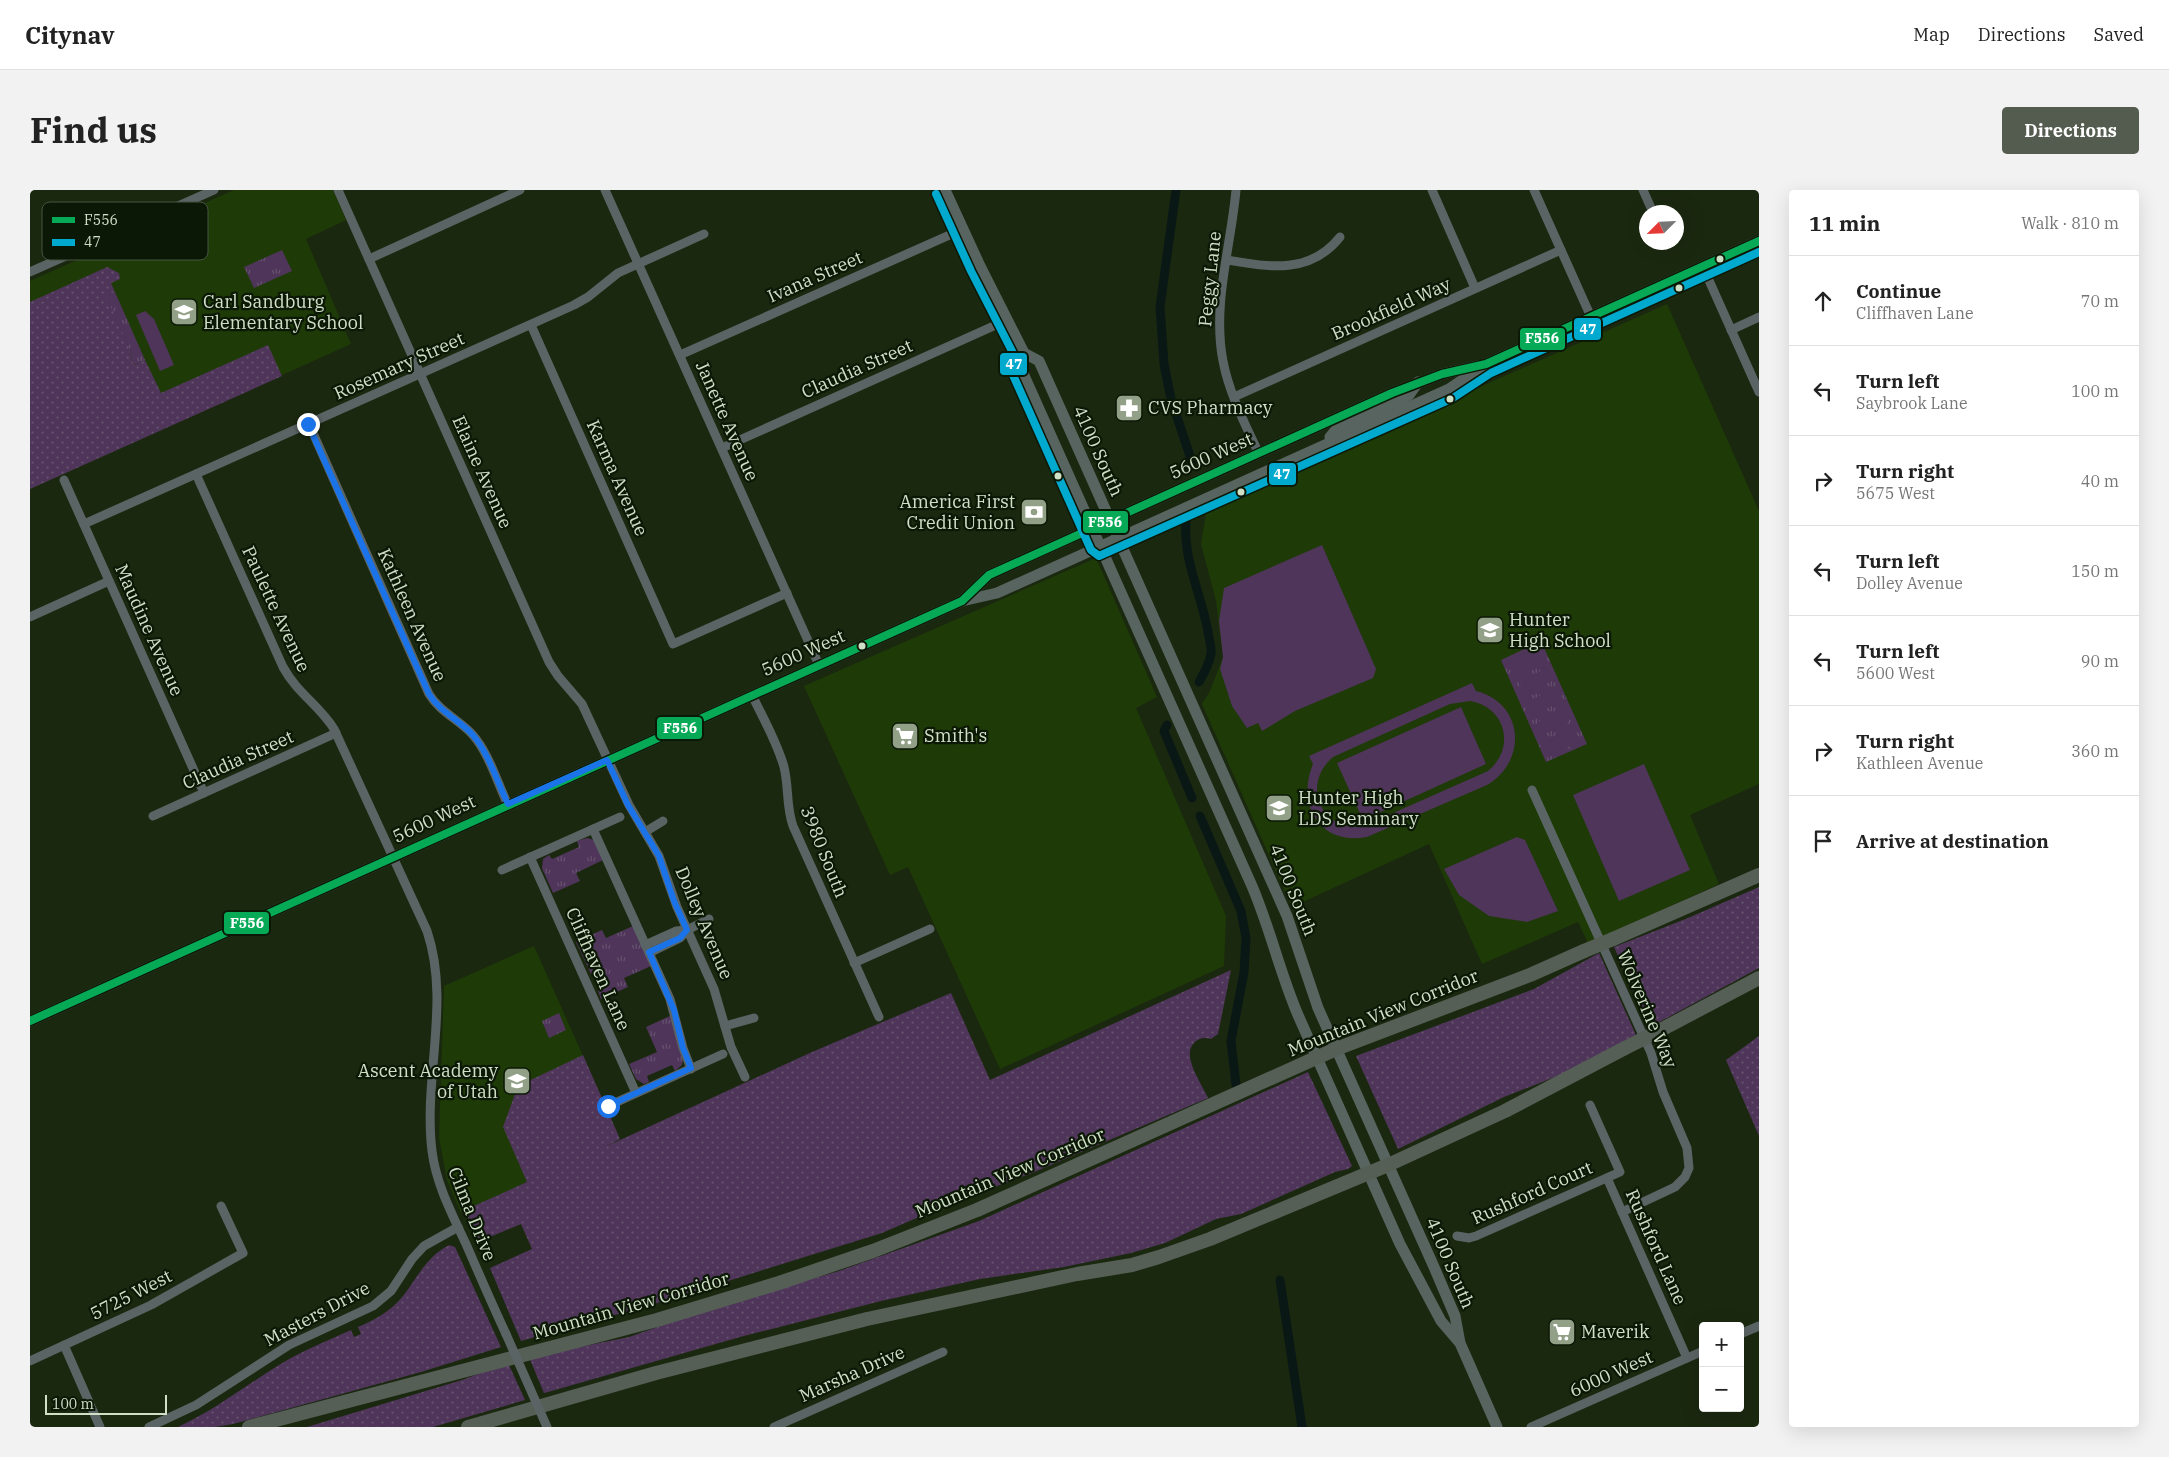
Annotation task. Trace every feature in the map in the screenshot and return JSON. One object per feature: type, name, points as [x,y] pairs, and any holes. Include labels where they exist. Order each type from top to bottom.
[{"type":"highway","name":"Mountain View Corridor","points":[[249,1427],[657,1320],[804,1275],[882,1248],[977,1210],[1336,1049],[1530,975],[1759,875]]},
{"type":"highway","points":[[468,1427],[656,1373],[867,1319],[1132,1265],[1185,1249],[1369,1174],[1505,1111],[1759,978]]},
{"type":"main road","name":"4100 South","points":[[945,190],[962,229],[1024,353],[1038,361],[1281,902],[1306,977],[1336,1049],[1455,1316],[1460,1343],[1497,1427]]},
{"type":"main road","name":"5600 West","points":[[30,1021],[962,601],[997,593],[1449,389],[1486,364],[1759,241]]},
{"type":"main road","name":"4100 South","points":[[1024,353],[1022,371],[1256,895],[1268,925],[1292,1000],[1317,1058],[1400,1244],[1441,1321],[1460,1343]]},
{"type":"main road","name":"5600 West","points":[[962,601],[989,575],[1418,382],[1442,374],[1486,364]]},
{"type":"main road","points":[[1332,441],[1330,437],[1335,431],[1409,395],[1418,382]]},
{"type":"street","points":[[187,202],[214,190]]},
{"type":"street","name":"Elaine Avenue","points":[[338,190],[550,662],[558,676],[582,704],[607,760]]},
{"type":"street","points":[[369,258],[520,190]]},
{"type":"street","name":"Janette Avenue","points":[[605,190],[819,665]]},
{"type":"street","name":"Peggy Lane","points":[[1236,190],[1220,310],[1220,335],[1225,372],[1259,454]]},
{"type":"street","points":[[1432,190],[1475,288]]},
{"type":"street","points":[[1534,190],[1591,317]]},
{"type":"street","points":[[1643,190],[1650,205]]},
{"type":"street","name":"Ivana Street","points":[[680,356],[962,229]]},
{"type":"street","name":"Rosemary Street","points":[[84,524],[579,303],[612,277],[638,263],[704,234]]},
{"type":"street","points":[[1227,260],[1261,266],[1293,265],[1309,261],[1324,254],[1340,237]]},
{"type":"street","name":"Brookfield Way","points":[[1234,397],[1561,250]]},
{"type":"street","points":[[30,272],[57,260]]},
{"type":"street","points":[[1703,267],[1759,392]]},
{"type":"street","points":[[1731,330],[1759,317]]},
{"type":"street","name":"Claudia Street","points":[[722,448],[1007,320]]},
{"type":"street","name":"Karma Avenue","points":[[530,325],[673,644],[787,593]]},
{"type":"street","name":"Kathleen Avenue","points":[[308,424],[429,694],[441,710],[470,732],[480,744],[508,804]]},
{"type":"street","name":"Paulette Avenue","points":[[196,474],[283,668],[297,689],[330,721],[393,857]]},
{"type":"street","name":"Maudine Avenue","points":[[64,480],[204,793]]},
{"type":"street","points":[[30,617],[109,581]]},
{"type":"street","name":"3980 South","points":[[752,695],[782,762],[787,782],[789,814],[793,826],[879,1017]]},
{"type":"street","name":"Claudia Street","points":[[153,816],[336,733]]},
{"type":"street","name":"Dolley Avenue","points":[[607,760],[628,805],[659,856],[674,901],[710,979],[733,1052],[745,1078]]},
{"type":"street","name":"Wolverine Way","points":[[1532,790],[1651,1053],[1663,1092],[1689,1153],[1687,1172],[1679,1184],[1622,1212]]},
{"type":"street","points":[[502,870],[620,817]]},
{"type":"street","points":[[645,832],[663,821]]},
{"type":"street","points":[[593,829],[674,1010],[683,1048],[691,1068]]},
{"type":"street","name":"Cilma Drive","points":[[393,857],[423,923],[433,955],[437,995],[431,1114],[432,1150],[440,1186],[547,1427]]},
{"type":"street","name":"Cliffhaven Lane","points":[[530,857],[636,1094]]},
{"type":"street","points":[[647,949],[680,938],[687,930],[710,919]]},
{"type":"street","points":[[854,963],[930,929]]},
{"type":"street","points":[[725,1026],[754,1018]]},
{"type":"street","points":[[608,1106],[723,1054]]},
{"type":"street","name":"Rushford Court","points":[[1457,1236],[1469,1238],[1476,1236],[1620,1172],[1590,1104]]},
{"type":"street","name":"Rushford Lane","points":[[1607,1178],[1688,1358]]},
{"type":"street","name":"5725 West","points":[[30,1361],[151,1305],[243,1253],[221,1206]]},
{"type":"street","name":"Masters Drive","points":[[149,1427],[196,1405],[289,1345],[373,1306],[391,1291],[412,1259],[424,1246],[458,1227]]},
{"type":"street","points":[[1744,1332],[1759,1326]]},
{"type":"street","points":[[64,1345],[100,1427]]},
{"type":"street","name":"Marsha Drive","points":[[774,1427],[943,1352]]},
{"type":"street","name":"6000 West","points":[[1531,1427],[1699,1353]]},
{"type":"shaded area","name":"Carl Sandburg Elementary School","points":[[234,190],[333,190],[346,220],[306,239],[351,344],[30,489],[30,281],[77,260],[208,260],[207,202]]},
{"type":"shaded area","name":"Hunter High School","points":[[1667,304],[1759,511],[1759,784],[1690,815],[1719,884],[1588,943],[1578,922],[1482,964],[1429,844],[1292,907],[1202,704],[1210,691],[1223,657],[1216,601],[1201,544],[1207,508]]},
{"type":"shaded area","points":[[1096,558],[1157,697],[1136,708],[1226,916],[1224,966],[1000,1069],[908,867],[890,875],[804,686]]},
{"type":"shaded area","name":"Ascent Academy of Utah","points":[[534,946],[620,1139],[461,1213],[447,1180],[439,1138],[444,986]]},
{"type":"green space","points":[[282,250],[292,271],[254,288],[244,267]]},
{"type":"green space","points":[[107,267],[119,273],[120,279],[111,283],[115,292],[107,296],[132,354],[130,355],[134,365],[145,360],[161,393],[268,345],[282,376],[30,489],[30,302]]},
{"type":"green space","points":[[115,292],[145,360],[134,365],[130,355],[132,354],[106,296]]},
{"type":"green space","points":[[145,311],[154,319],[174,365],[160,371],[136,315]]},
{"type":"green space","points":[[1322,545],[1376,669],[1373,678],[1295,711],[1262,731],[1258,723],[1247,728],[1232,706],[1220,669],[1223,657],[1219,621],[1224,588]]},
{"type":"green space","points":[[1541,641],[1587,744],[1546,762],[1501,660]]},
{"type":"green space","points":[[1536,649],[1541,661],[1515,673],[1510,660]]},
{"type":"green space","points":[[1545,669],[1551,681],[1524,693],[1519,681]]},
{"type":"green space","points":[[1472,683],[1476,691],[1492,697],[1504,707],[1511,720],[1515,734],[1514,748],[1509,762],[1500,775],[1487,785],[1367,837],[1350,838],[1336,835],[1325,829],[1316,819],[1310,807],[1308,794],[1313,764],[1309,756]],"holes":[[[1470,701],[1492,711],[1499,720],[1504,740],[1497,762],[1488,771],[1364,826],[1349,826],[1337,822],[1327,815],[1320,805],[1317,793],[1318,781],[1323,768],[1333,757],[1450,704]]]},
{"type":"green space","points":[[1554,690],[1560,702],[1533,714],[1528,701]]},
{"type":"green space","points":[[1461,707],[1486,764],[1363,820],[1337,763]]},
{"type":"green space","points":[[1563,710],[1569,722],[1542,734],[1537,722]]},
{"type":"green space","points":[[1572,731],[1578,743],[1551,755],[1546,742]]},
{"type":"green space","points":[[1644,764],[1690,870],[1619,901],[1573,795]]},
{"type":"green space","points":[[1517,837],[1525,840],[1558,911],[1527,922],[1489,916],[1459,895],[1444,869]]},
{"type":"green space","points":[[587,838],[594,840],[603,860],[576,873],[580,881],[553,893],[542,868],[543,859],[549,855],[552,859],[579,847],[577,841]]},
{"type":"green space","points":[[1759,887],[1759,968],[1650,1027],[1614,947]]},
{"type":"green space","points":[[633,926],[651,966],[624,978],[628,987],[601,999],[598,991],[605,988],[597,971],[591,974],[576,942],[602,930],[606,938]]},
{"type":"green space","points":[[1599,953],[1636,1035],[1560,1075],[1504,1097],[1398,1149],[1356,1056],[1534,989]]},
{"type":"green space","points":[[1231,970],[1218,1034],[1211,1039],[1197,1040],[1190,1049],[1191,1063],[1208,1098],[1032,1173],[951,1203],[882,1233],[654,1304],[521,1341],[490,1268],[532,1249],[521,1224],[478,1242],[465,1210],[527,1182],[503,1127],[518,1086],[583,1055],[620,1139],[607,1146],[812,1052],[951,993],[990,1080]]},
{"type":"green space","points":[[559,1013],[566,1030],[549,1038],[542,1021]]},
{"type":"green space","points":[[672,1015],[683,1060],[682,1065],[675,1071],[672,1065],[647,1076],[649,1082],[644,1084],[636,1079],[629,1064],[657,1052],[646,1027]]},
{"type":"green space","points":[[1759,1036],[1759,1136],[1726,1060]]},
{"type":"green space","points":[[1308,1072],[1352,1166],[1241,1214],[1216,1219],[1165,1243],[1131,1253],[1064,1267],[980,1279],[881,1301],[740,1337],[544,1393],[529,1357],[629,1337],[715,1307],[839,1271],[979,1221]]},
{"type":"green space","points":[[449,1245],[455,1247],[501,1347],[421,1372],[233,1424],[215,1427],[178,1427],[217,1405],[296,1355],[351,1330],[354,1337],[361,1334],[358,1327],[388,1311],[403,1296],[428,1261]]},
{"type":"green space","points":[[508,1363],[525,1400],[433,1427],[307,1427],[462,1380]]},
{"type":"waterway","points":[[1176,190],[1160,307],[1164,364],[1171,399],[1192,462]]},
{"type":"waterway","points":[[1186,523],[1187,551],[1205,618],[1211,649],[1209,662],[1199,682]]},
{"type":"waterway","points":[[1167,725],[1164,731],[1192,798]]},
{"type":"waterway","points":[[1200,816],[1241,911],[1246,938],[1244,972],[1231,1041],[1236,1085]]},
{"type":"waterway","points":[[1280,1280],[1302,1427]]},
{"type":"transit line","name":"47","points":[[936,194],[971,271],[1014,355],[1013,375],[1091,550],[1099,556],[1453,398],[1491,373],[1759,252]]},
{"type":"transit line","name":"F556","points":[[30,1021],[962,601],[989,575],[1392,393],[1442,374],[1486,364],[1759,241]]},
{"type":"place","name":"Carl Sandburg Elementary School","points":[[184,312]]},
{"type":"place","name":"CVS Pharmacy","points":[[1129,408]]},
{"type":"place","name":"America First Credit Union","points":[[1034,512]]},
{"type":"place","name":"Hunter High School","points":[[1490,630]]},
{"type":"place","name":"Smith's","points":[[905,736]]},
{"type":"place","name":"Hunter High LDS Seminary","points":[[1279,808]]},
{"type":"place","name":"Ascent Academy of Utah","points":[[517,1081]]},
{"type":"place","name":"Maverik","points":[[1562,1332]]},
{"type":"route","points":[[308,424],[429,694],[441,710],[470,732],[480,744],[508,804],[607,760],[628,805],[659,856],[674,901],[687,930],[680,938],[649,952],[674,1010],[683,1048],[691,1068],[608,1106]]}]
